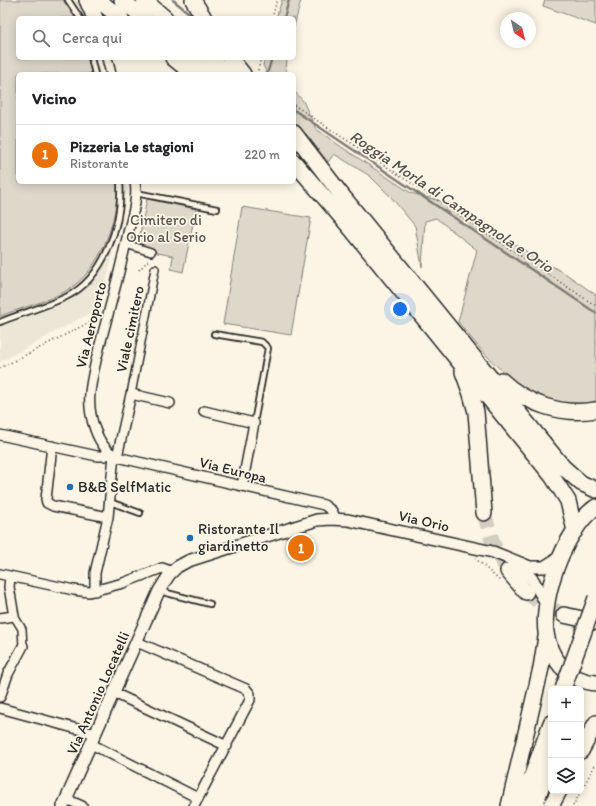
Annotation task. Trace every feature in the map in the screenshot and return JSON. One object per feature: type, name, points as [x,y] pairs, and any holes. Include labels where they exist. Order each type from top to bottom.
[{"type":"highway","points":[[87,0],[94,16]]},
{"type":"highway","points":[[98,0],[118,16]]},
{"type":"highway","points":[[122,0],[142,16]]},
{"type":"highway","points":[[144,0],[163,16]]},
{"type":"highway","points":[[193,0],[203,16]]},
{"type":"highway","points":[[175,60],[190,72]]},
{"type":"highway","points":[[192,60],[206,72]]},
{"type":"highway","points":[[212,60],[225,72]]},
{"type":"highway","points":[[232,60],[241,72]]},
{"type":"highway","points":[[296,136],[563,467],[581,483],[596,490]]},
{"type":"highway","points":[[296,145],[340,192]]},
{"type":"highway","points":[[296,165],[450,350],[563,491],[571,510],[575,531]]},
{"type":"highway","points":[[430,303],[456,327],[495,374],[520,395],[552,409],[585,412],[596,410]]},
{"type":"highway","points":[[450,350],[465,376],[476,412],[484,513]]},
{"type":"highway","points":[[509,806],[541,668],[546,634],[547,605],[560,557],[583,519],[596,507]]},
{"type":"highway","points":[[505,577],[526,592]]},
{"type":"highway","points":[[564,686],[596,598]]},
{"type":"highway","points":[[564,615],[596,622]]},
{"type":"highway","points":[[575,686],[596,626]]},
{"type":"highway","points":[[546,634],[548,645],[564,669],[584,681],[596,683]]},
{"type":"highway","points":[[584,745],[596,723]]},
{"type":"highway","points":[[521,806],[548,731]]},
{"type":"highway","points":[[535,806],[551,758]]},
{"type":"highway","points":[[551,806],[558,794]]},
{"type":"street","points":[[108,60],[110,72]]},
{"type":"street","name":"Via Aeroporto","points":[[114,455],[100,439],[94,425],[90,394],[97,358],[126,244],[136,193],[135,184]]},
{"type":"street","points":[[126,244],[151,252]]},
{"type":"street","name":"Viale cimitero","points":[[131,394],[155,269]]},
{"type":"street","points":[[95,591],[95,573],[110,502],[114,455],[131,394],[170,403]]},
{"type":"street","points":[[204,411],[254,423],[242,486]]},
{"type":"street","name":"Via Europa","points":[[0,435],[96,456],[114,455],[324,506],[332,511],[336,519]]},
{"type":"street","points":[[52,446],[46,498],[47,503],[53,506],[108,516]]},
{"type":"street","name":"Via Orio","points":[[173,572],[188,562],[250,541],[317,520],[336,519],[439,540],[504,556],[524,565],[538,567],[552,564],[560,557]]},
{"type":"street","name":"Via Orio","points":[[504,556],[521,567],[528,574],[547,605]]},
{"type":"street","points":[[0,574],[74,590],[95,591],[162,568],[173,572]]},
{"type":"street","name":"Via Antonio Locatelli","points":[[65,803],[161,587],[173,572]]},
{"type":"street","points":[[145,575],[153,576],[161,587]]},
{"type":"street","points":[[0,697],[8,674],[23,646],[22,629],[14,616],[9,586],[10,577]]},
{"type":"street","points":[[0,618],[14,616]]},
{"type":"street","points":[[0,708],[94,739],[196,802],[251,696],[249,691],[137,642]]},
{"type":"street","points":[[114,694],[226,746]]},
{"type":"street","points":[[65,803],[82,806]]},
{"type":"lane","points":[[68,0],[79,16]]},
{"type":"lane","points":[[92,60],[94,72]]},
{"type":"lane","points":[[0,322],[67,296],[85,283],[95,272],[109,246],[115,226],[120,204],[120,184]]},
{"type":"lane","points":[[136,193],[217,209]]},
{"type":"lane","points":[[214,334],[262,342],[268,348],[254,423]]},
{"type":"lane","points":[[110,502],[140,513]]},
{"type":"lane","points":[[161,587],[210,604]]},
{"type":"path","points":[[273,16],[277,0]]},
{"type":"path","points":[[258,72],[260,60]]},
{"type":"path","points":[[296,106],[596,306]]},
{"type":"path","points":[[139,270],[148,262]]},
{"type":"path","points":[[0,368],[100,317]]},
{"type":"path","points":[[471,556],[505,577]]},
{"type":"path","points":[[584,785],[596,763]]},
{"type":"path","points":[[573,806],[579,794]]},
{"type":"shaded area","points":[[0,0],[78,0],[86,16],[16,16],[16,60],[96,60],[100,72],[16,72],[16,184],[126,184],[128,191],[103,294],[94,311],[0,362]]},
{"type":"green space","points":[[0,0],[63,0],[74,16],[16,16],[16,60],[88,60],[92,72],[16,72],[16,184],[118,184],[115,213],[111,228],[98,258],[79,282],[66,291],[42,302],[0,316]]},
{"type":"green space","points":[[282,0],[301,0],[296,19],[296,16],[277,16]]},
{"type":"green space","points":[[545,0],[596,0],[596,25],[543,6]]},
{"type":"green space","points":[[264,60],[287,60],[286,72],[266,72],[263,65]]},
{"type":"green space","points":[[296,93],[303,101],[316,129],[343,148],[411,193],[452,204],[532,255],[566,274],[596,295],[596,401],[574,404],[553,401],[534,394],[517,383],[501,369],[485,354],[458,322],[477,250],[436,218],[425,221],[422,267],[415,226],[391,197],[370,176],[334,154],[328,162],[307,135],[296,126]]},
{"type":"green space","name":"Cimitero di Orio al Serio","points":[[147,199],[196,209],[183,272],[171,269],[173,256],[137,249]]},
{"type":"green space","points":[[242,207],[311,218],[291,335],[223,324]]},
{"type":"waterway","name":"Roggia Morla di Campagnola e Orio","points":[[173,0],[193,16]]},
{"type":"waterway","points":[[285,16],[289,0]]},
{"type":"waterway","points":[[268,72],[271,60]]},
{"type":"waterway","name":"Roggia Morla di Campagnola e Orio","points":[[296,111],[596,313]]},
{"type":"tunnel","points":[[484,513],[493,544],[508,571]]},
{"type":"tunnel","points":[[526,592],[543,605],[564,615]]},
{"type":"place","name":"B&B SelfMatic","points":[[70,487]]},
{"type":"place","name":"Ristorante Il giardinetto","points":[[190,538]]},
{"type":"place","name":"Pizzeria Le stagioni","points":[[301,548]]}]
